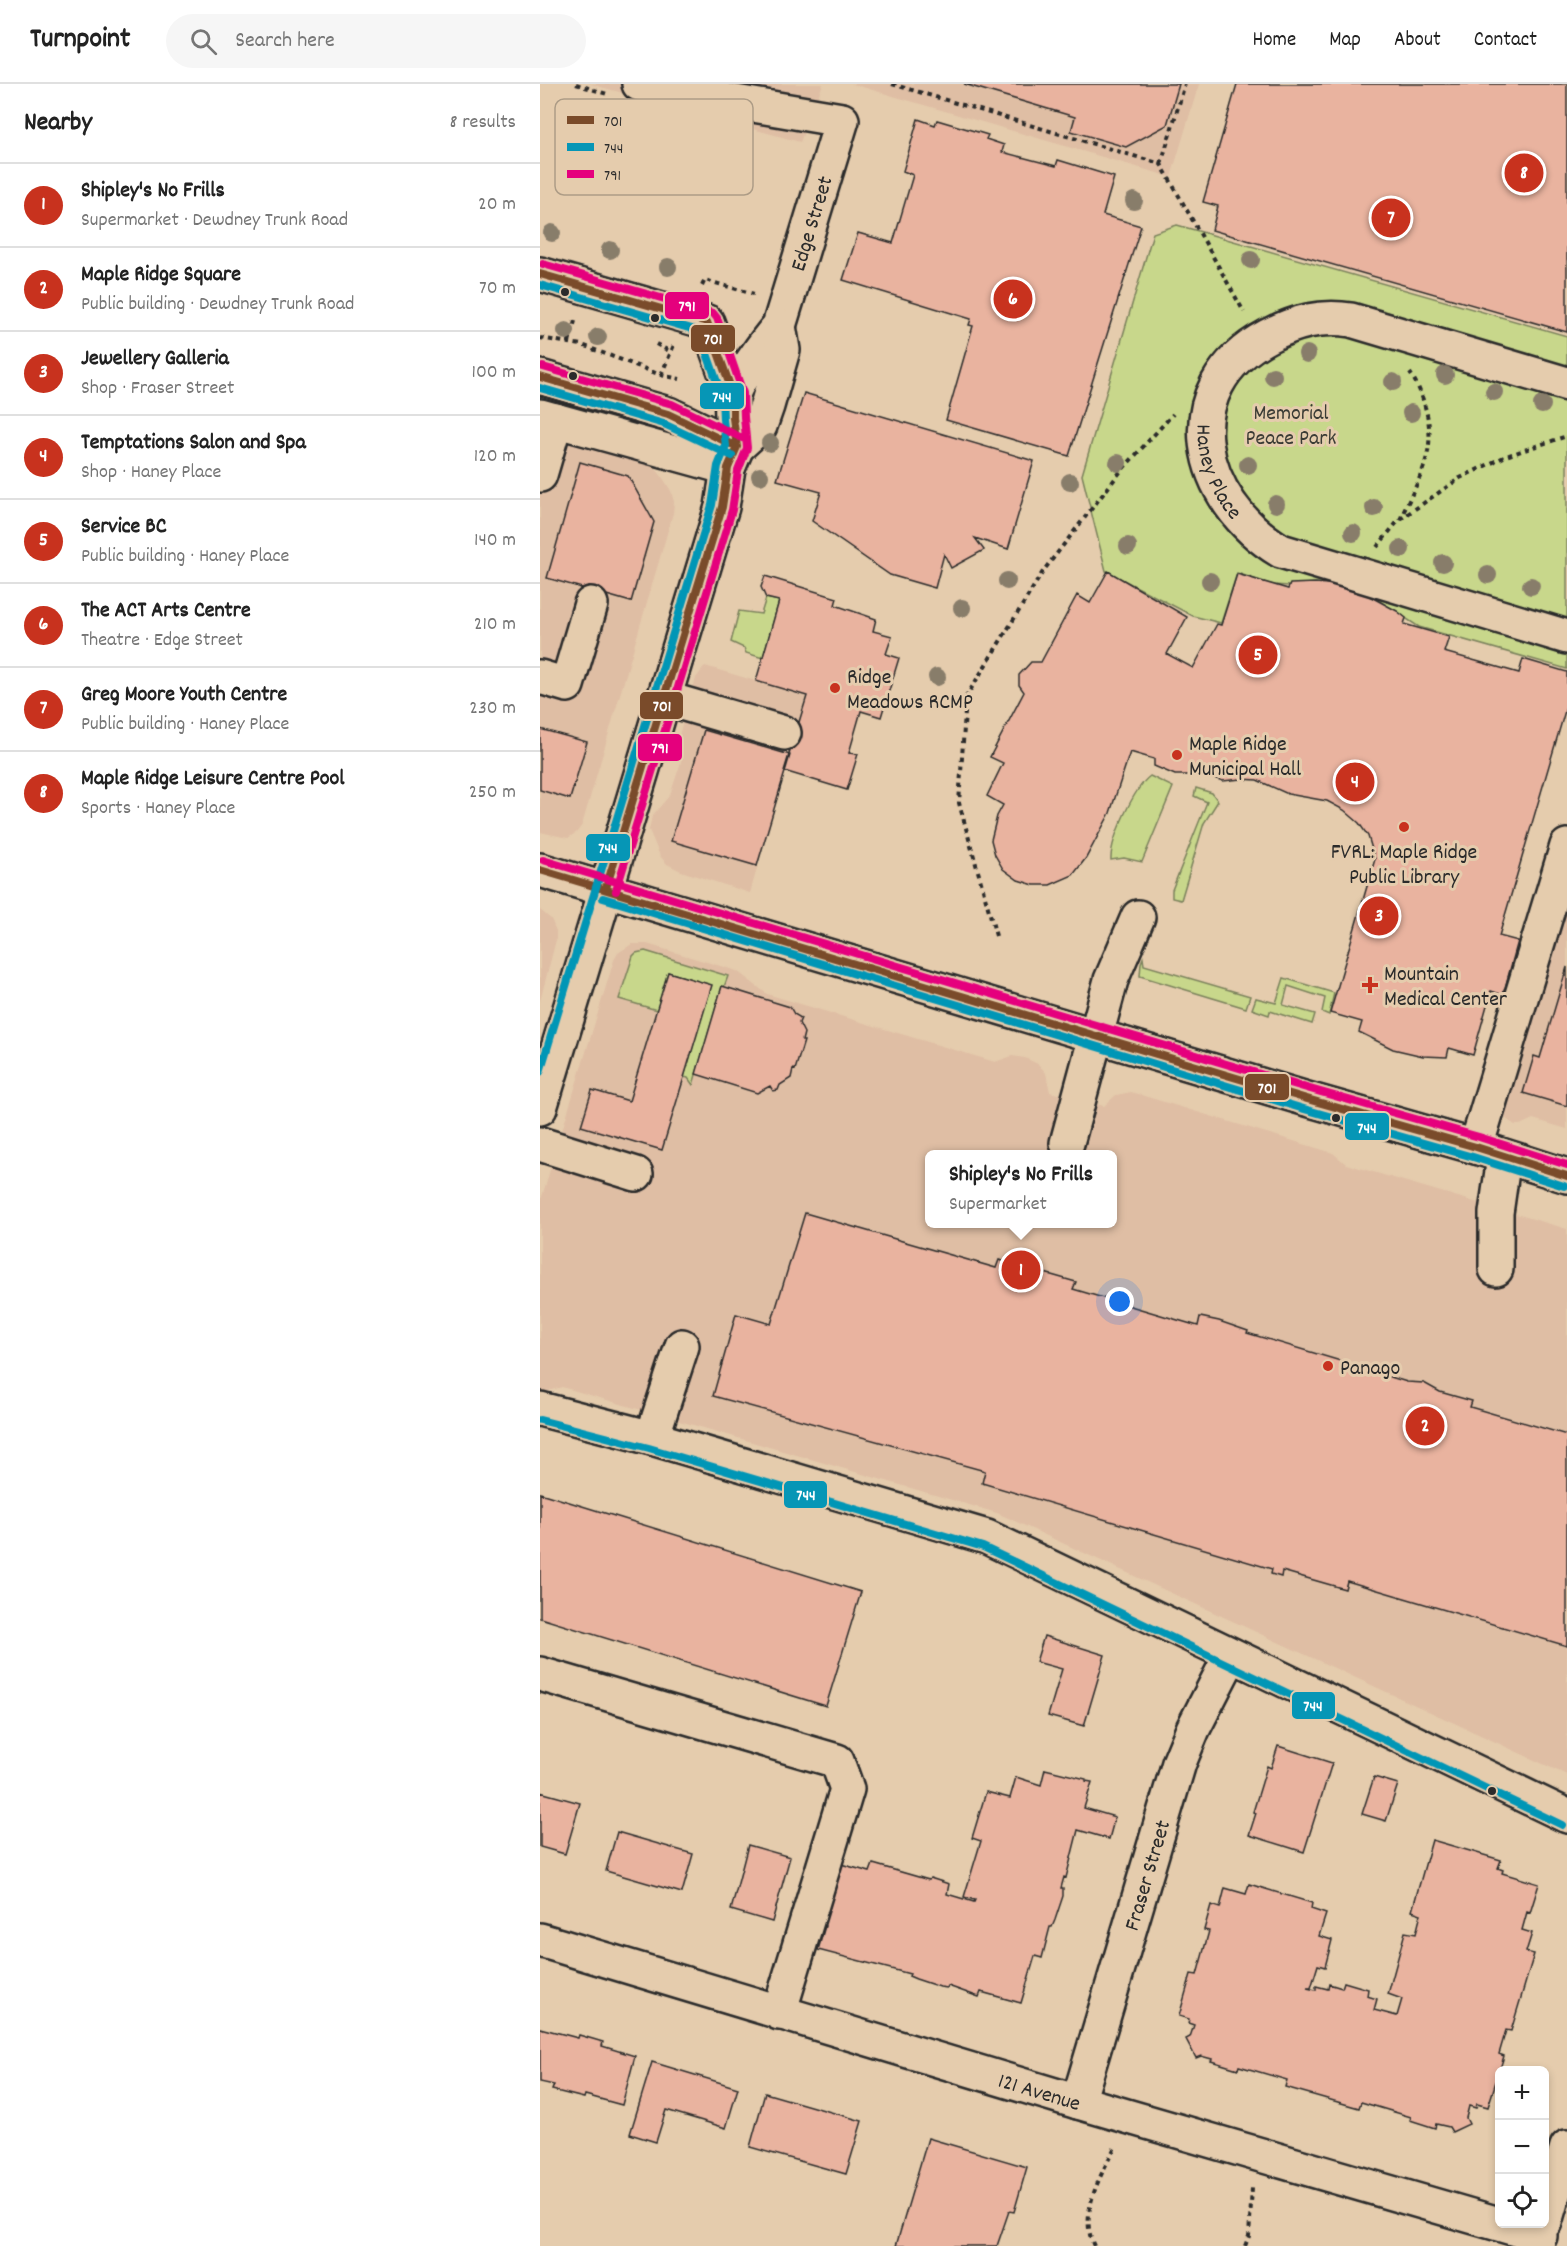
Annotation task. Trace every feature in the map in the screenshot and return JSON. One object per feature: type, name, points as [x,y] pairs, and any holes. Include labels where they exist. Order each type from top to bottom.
[{"type":"street","name":"Edge Street","points":[[639,84],[717,99]]},
{"type":"street","name":"Edge Street","points":[[733,394],[765,342],[779,326],[842,120],[753,105]]},
{"type":"street","points":[[540,274],[707,322],[733,394],[733,458],[722,507],[540,1108]]},
{"type":"street","name":"Haney Place","points":[[1567,384],[1351,320],[1321,317],[1300,322],[1276,332],[1255,342],[1238,356],[1221,375],[1214,390],[1209,402],[1205,433],[1205,447],[1210,467],[1225,497],[1255,534],[1281,551],[1567,637]]},
{"type":"street","name":"Edge Street","points":[[733,458],[760,426],[783,350],[779,326]]},
{"type":"street","points":[[540,377],[668,414],[733,458]]},
{"type":"street","points":[[540,475],[548,418],[733,458]]},
{"type":"street","points":[[540,677],[567,685],[591,604]]},
{"type":"street","points":[[664,698],[784,733]]},
{"type":"street","points":[[1496,1269],[1496,1213],[1490,1152],[1567,846]]},
{"type":"street","points":[[540,870],[1567,1176]]},
{"type":"street","points":[[1067,1143],[1111,980],[1138,917]]},
{"type":"street","points":[[540,1144],[636,1174]]},
{"type":"street","points":[[652,1438],[682,1346]]},
{"type":"street","points":[[540,1409],[652,1438],[987,1537],[1567,1816]]},
{"type":"street","name":"Fraser Street","points":[[1078,2102],[1179,1763],[1193,1729],[1232,1654]]},
{"type":"street","points":[[540,1674],[837,1761],[847,1789],[778,2013]]},
{"type":"street","name":"121 Avenue","points":[[540,1940],[1078,2102],[1541,2235]]},
{"type":"street","points":[[1541,2235],[1567,2147]]},
{"type":"path","points":[[892,84],[1161,164],[1244,312]]},
{"type":"path","points":[[1161,164],[1185,84]]},
{"type":"path","points":[[569,342],[575,321]]},
{"type":"path","points":[[661,375],[679,336]]},
{"type":"path","points":[[540,338],[569,342],[661,375],[680,379]]},
{"type":"path","points":[[1375,550],[1399,520],[1424,470],[1430,440],[1429,420],[1423,399],[1415,380],[1404,365]]},
{"type":"path","points":[[996,936],[959,803],[966,697],[1044,570],[1121,471],[1175,412]]},
{"type":"path","points":[[1399,520],[1444,487],[1490,462],[1567,436]]},
{"type":"path","points":[[1094,2246],[1089,2235],[1089,2210],[1101,2174],[1116,2144]]},
{"type":"path","points":[[1245,2246],[1249,2236],[1252,2184]]},
{"type":"shaded area","points":[[590,84],[823,84],[800,142],[753,129],[753,99],[644,99]]},
{"type":"shaded area","points":[[852,84],[1199,84],[1171,177]]},
{"type":"shaded area","points":[[540,427],[652,464],[671,491],[674,502],[673,513],[582,825],[568,838],[540,832]]},
{"type":"shaded area","points":[[705,666],[807,696],[750,893],[681,871],[667,864],[660,856],[649,830],[652,816],[670,795],[681,762],[679,735],[696,678]]},
{"type":"shaded area","points":[[1567,887],[1567,1129],[1533,1119],[1515,1125],[1502,1116]]},
{"type":"shaded area","points":[[540,910],[551,919],[556,931],[556,940],[540,1001]]},
{"type":"shaded area","points":[[632,944],[647,944],[737,971],[767,994],[995,1062],[1012,1056],[1025,1058],[1038,1064],[1046,1073],[1050,1092],[1104,1106],[1116,1095],[1131,1092],[1333,1153],[1346,1164],[1567,1229],[1567,1775],[997,1513],[562,1387],[540,1393],[540,1203],[618,953]]},
{"type":"green space","name":"Memorial Peace Park","points":[[1177,225],[1567,336],[1567,669],[1419,627],[1363,590],[1272,585],[1237,573],[1221,623],[1193,616],[1106,571],[1082,475],[1153,233]]},
{"type":"green space","points":[[766,598],[779,601],[763,658],[746,653],[744,648],[731,642],[739,611],[761,614]]},
{"type":"green space","points":[[1150,776],[1173,787],[1142,862],[1124,858],[1111,860],[1114,840],[1124,815],[1137,791]]},
{"type":"green space","points":[[1196,788],[1212,793],[1218,801],[1204,823],[1181,900],[1172,898],[1172,890],[1207,802],[1194,796]]},
{"type":"green space","points":[[645,951],[728,976],[722,987],[693,1085],[688,1078],[684,1077],[711,985],[668,972],[657,1010],[619,999],[633,956]]},
{"type":"green space","points":[[1143,958],[1144,965],[1250,996],[1246,1008],[1140,976]]},
{"type":"green space","points":[[1284,978],[1334,993],[1329,1015],[1322,1012],[1325,998],[1288,986],[1283,1005],[1315,1014],[1312,1024],[1270,1011],[1269,1015],[1252,1009],[1256,998],[1276,1003]]},
{"type":"building","points":[[964,84],[1179,84],[1167,125],[1126,147],[1071,131],[1075,117]]},
{"type":"building","points":[[1237,84],[1567,84],[1567,332],[1212,230],[1218,206],[1203,202]]},
{"type":"building","points":[[918,119],[935,125],[937,120],[988,135],[986,139],[1004,145],[1002,152],[1056,166],[1058,160],[1114,177],[1103,215],[1141,226],[1069,456],[946,420],[973,326],[969,325],[971,319],[843,280],[858,233],[893,243],[913,175],[903,171]]},
{"type":"building","points":[[804,393],[1034,461],[1008,549],[975,538],[984,550],[951,568],[944,554],[935,588],[890,575],[812,521],[821,492],[777,480]]},
{"type":"building","points":[[580,462],[628,476],[654,522],[631,602],[547,578]]},
{"type":"building","points":[[1108,571],[1187,617],[1167,654],[1193,668],[1217,624],[1221,625],[1237,574],[1288,589],[1290,584],[1340,585],[1360,591],[1397,611],[1406,618],[1404,624],[1449,637],[1444,652],[1519,673],[1523,659],[1567,672],[1567,704],[1499,936],[1518,941],[1503,995],[1491,991],[1473,1055],[1449,1048],[1447,1057],[1423,1056],[1393,1049],[1359,1032],[1362,1022],[1330,1013],[1375,859],[1368,836],[1359,823],[1344,810],[1327,801],[1288,794],[1257,780],[1223,781],[1192,771],[1191,775],[1175,775],[1154,766],[1154,759],[1130,752],[1110,813],[1086,858],[1073,875],[1050,885],[1034,885],[1018,880],[1003,869],[995,855],[991,840],[997,816],[1003,805],[987,796],[1003,763],[990,757],[1024,692],[1019,685],[1019,675],[1031,662],[1041,662],[1077,595],[1090,603]]},
{"type":"building","name":"Ridge Meadows RCMP","points":[[765,576],[837,598],[835,605],[876,619],[873,631],[892,636],[886,654],[899,658],[881,717],[861,711],[849,753],[858,754],[847,790],[784,771],[807,696],[756,681],[779,601],[766,598],[761,587]]},
{"type":"building","points":[[540,729],[587,742],[570,799],[540,790]]},
{"type":"building","points":[[704,730],[790,755],[757,866],[671,841]]},
{"type":"building","points":[[1567,967],[1567,1106],[1523,1093],[1534,1056],[1540,1058]]},
{"type":"building","points":[[668,972],[712,985],[662,1150],[581,1126],[592,1090],[629,1101]]},
{"type":"building","points":[[722,986],[790,1007],[794,1014],[801,1018],[799,1023],[804,1033],[802,1041],[804,1041],[795,1070],[793,1069],[791,1078],[780,1085],[778,1090],[773,1091],[770,1086],[757,1093],[696,1074]]},
{"type":"building","points":[[805,1213],[996,1268],[999,1260],[1076,1282],[1073,1289],[1198,1326],[1200,1317],[1219,1321],[1248,1331],[1247,1333],[1344,1362],[1342,1368],[1363,1375],[1364,1369],[1407,1382],[1424,1383],[1440,1392],[1472,1401],[1470,1407],[1567,1435],[1567,1646],[1347,1581],[1345,1589],[1282,1571],[1281,1577],[1271,1574],[1272,1569],[982,1483],[985,1471],[713,1396],[736,1314],[771,1324]]},
{"type":"building","points":[[540,1493],[861,1592],[826,1706],[540,1618]]},
{"type":"building","points":[[1044,1636],[1105,1655],[1084,1726],[1048,1716],[1062,1669],[1036,1662]]},
{"type":"building","points":[[1278,1746],[1332,1763],[1304,1852],[1249,1835],[1256,1813],[1253,1812],[1267,1766],[1271,1768]]},
{"type":"building","points":[[1045,1769],[1092,1782],[1084,1808],[1115,1817],[1109,1839],[1078,1830],[1066,1878],[1064,1877],[1061,1888],[1063,1888],[1063,1896],[1055,1920],[1050,1927],[1042,1958],[1035,1956],[1021,2003],[981,1992],[979,1997],[948,1986],[947,1988],[940,1987],[909,1976],[910,1974],[818,1950],[825,1926],[819,1924],[837,1863],[870,1872],[873,1864],[929,1880],[930,1878],[949,1884],[947,1894],[974,1902],[975,1900],[964,1897],[981,1841],[972,1838],[986,1792],[1010,1798],[1016,1777],[1041,1785]]},
{"type":"building","points":[[1374,1777],[1398,1784],[1386,1821],[1362,1814]]},
{"type":"building","points":[[540,1792],[580,1803],[565,1854],[540,1847]]},
{"type":"building","points":[[617,1832],[693,1854],[682,1893],[606,1871]]},
{"type":"building","points":[[1432,1840],[1501,1860],[1498,1868],[1503,1870],[1502,1873],[1539,1884],[1522,1930],[1532,1933],[1526,1952],[1534,1954],[1511,2031],[1506,2030],[1499,2054],[1504,2056],[1501,2066],[1495,2066],[1495,2085],[1488,2107],[1477,2104],[1476,2108],[1469,2106],[1466,2118],[1469,2124],[1452,2132],[1449,2127],[1436,2124],[1435,2128],[1410,2120],[1411,2117],[1361,2102],[1359,2108],[1285,2087],[1287,2080],[1239,2066],[1238,2069],[1201,2056],[1196,2058],[1186,2039],[1190,2037],[1194,2025],[1188,2023],[1189,2019],[1179,2016],[1191,1974],[1197,1975],[1209,1931],[1204,1930],[1211,1905],[1220,1908],[1225,1888],[1246,1894],[1249,1884],[1312,1903],[1311,1909],[1326,1914],[1319,1936],[1332,1940],[1325,1967],[1318,1965],[1311,1988],[1307,1988],[1316,1990],[1316,1986],[1328,1989],[1329,1984],[1342,1988],[1344,1982],[1368,1989],[1367,1996],[1377,1999],[1374,2010],[1397,2016],[1402,1999],[1388,1994],[1405,1932],[1416,1934],[1421,1914],[1412,1911]]},
{"type":"building","points":[[748,1845],[790,1857],[772,1922],[731,1910]]},
{"type":"building","points":[[540,2028],[603,2042],[602,2046],[635,2056],[622,2105],[585,2095],[584,2098],[552,2090],[554,2085],[540,2082]]},
{"type":"building","points":[[652,2062],[738,2088],[726,2128],[666,2110],[656,2142],[630,2134]]},
{"type":"building","points":[[765,2093],[862,2121],[846,2174],[750,2147]]},
{"type":"building","points":[[928,2138],[1027,2167],[1014,2212],[1009,2211],[997,2246],[896,2246]]},
{"type":"transit line","name":"791","points":[[543,264],[713,313],[717,318],[743,393],[747,448],[738,471],[732,510],[616,891]]},
{"type":"transit line","name":"701","points":[[540,274],[707,322],[733,394],[733,418],[737,447],[728,468],[722,507],[606,888]]},
{"type":"transit line","name":"744","points":[[540,285],[699,331],[722,396],[726,446],[718,466],[712,505],[540,1072]]},
{"type":"transit line","name":"791","points":[[543,367],[672,404],[742,438]]},
{"type":"transit line","name":"701","points":[[540,377],[668,414],[737,447]]},
{"type":"transit line","name":"744","points":[[540,388],[664,424],[732,456]]},
{"type":"transit line","name":"791","points":[[543,860],[1567,1165]]},
{"type":"transit line","name":"701","points":[[540,870],[1307,1099],[1476,1147],[1567,1176]]},
{"type":"transit line","name":"744","points":[[603,898],[1564,1186]]},
{"type":"transit line","name":"744","points":[[540,1420],[649,1448],[983,1547],[1562,1825]]},
{"type":"place","name":"Maple Ridge Leisure Centre Pool","points":[[1524,173]]},
{"type":"place","name":"Greg Moore Youth Centre","points":[[1391,218]]},
{"type":"place","name":"The ACT Arts Centre","points":[[1013,299]]},
{"type":"place","name":"Service BC","points":[[1258,655]]},
{"type":"place","name":"Ridge Meadows RCMP","points":[[835,688]]},
{"type":"place","name":"Maple Ridge Municipal Hall","points":[[1177,755]]},
{"type":"place","name":"Temptations Salon and Spa","points":[[1355,782]]},
{"type":"place","name":"FVRL: Maple Ridge Public Library","points":[[1404,827]]},
{"type":"place","name":"Jewellery Galleria","points":[[1379,916]]},
{"type":"place","name":"Mountain Medical Center","points":[[1370,985]]},
{"type":"place","name":"Shipley's No Frills","points":[[1021,1270]]},
{"type":"place","name":"Panago","points":[[1328,1366]]},
{"type":"place","name":"Maple Ridge Square","points":[[1425,1426]]}]
